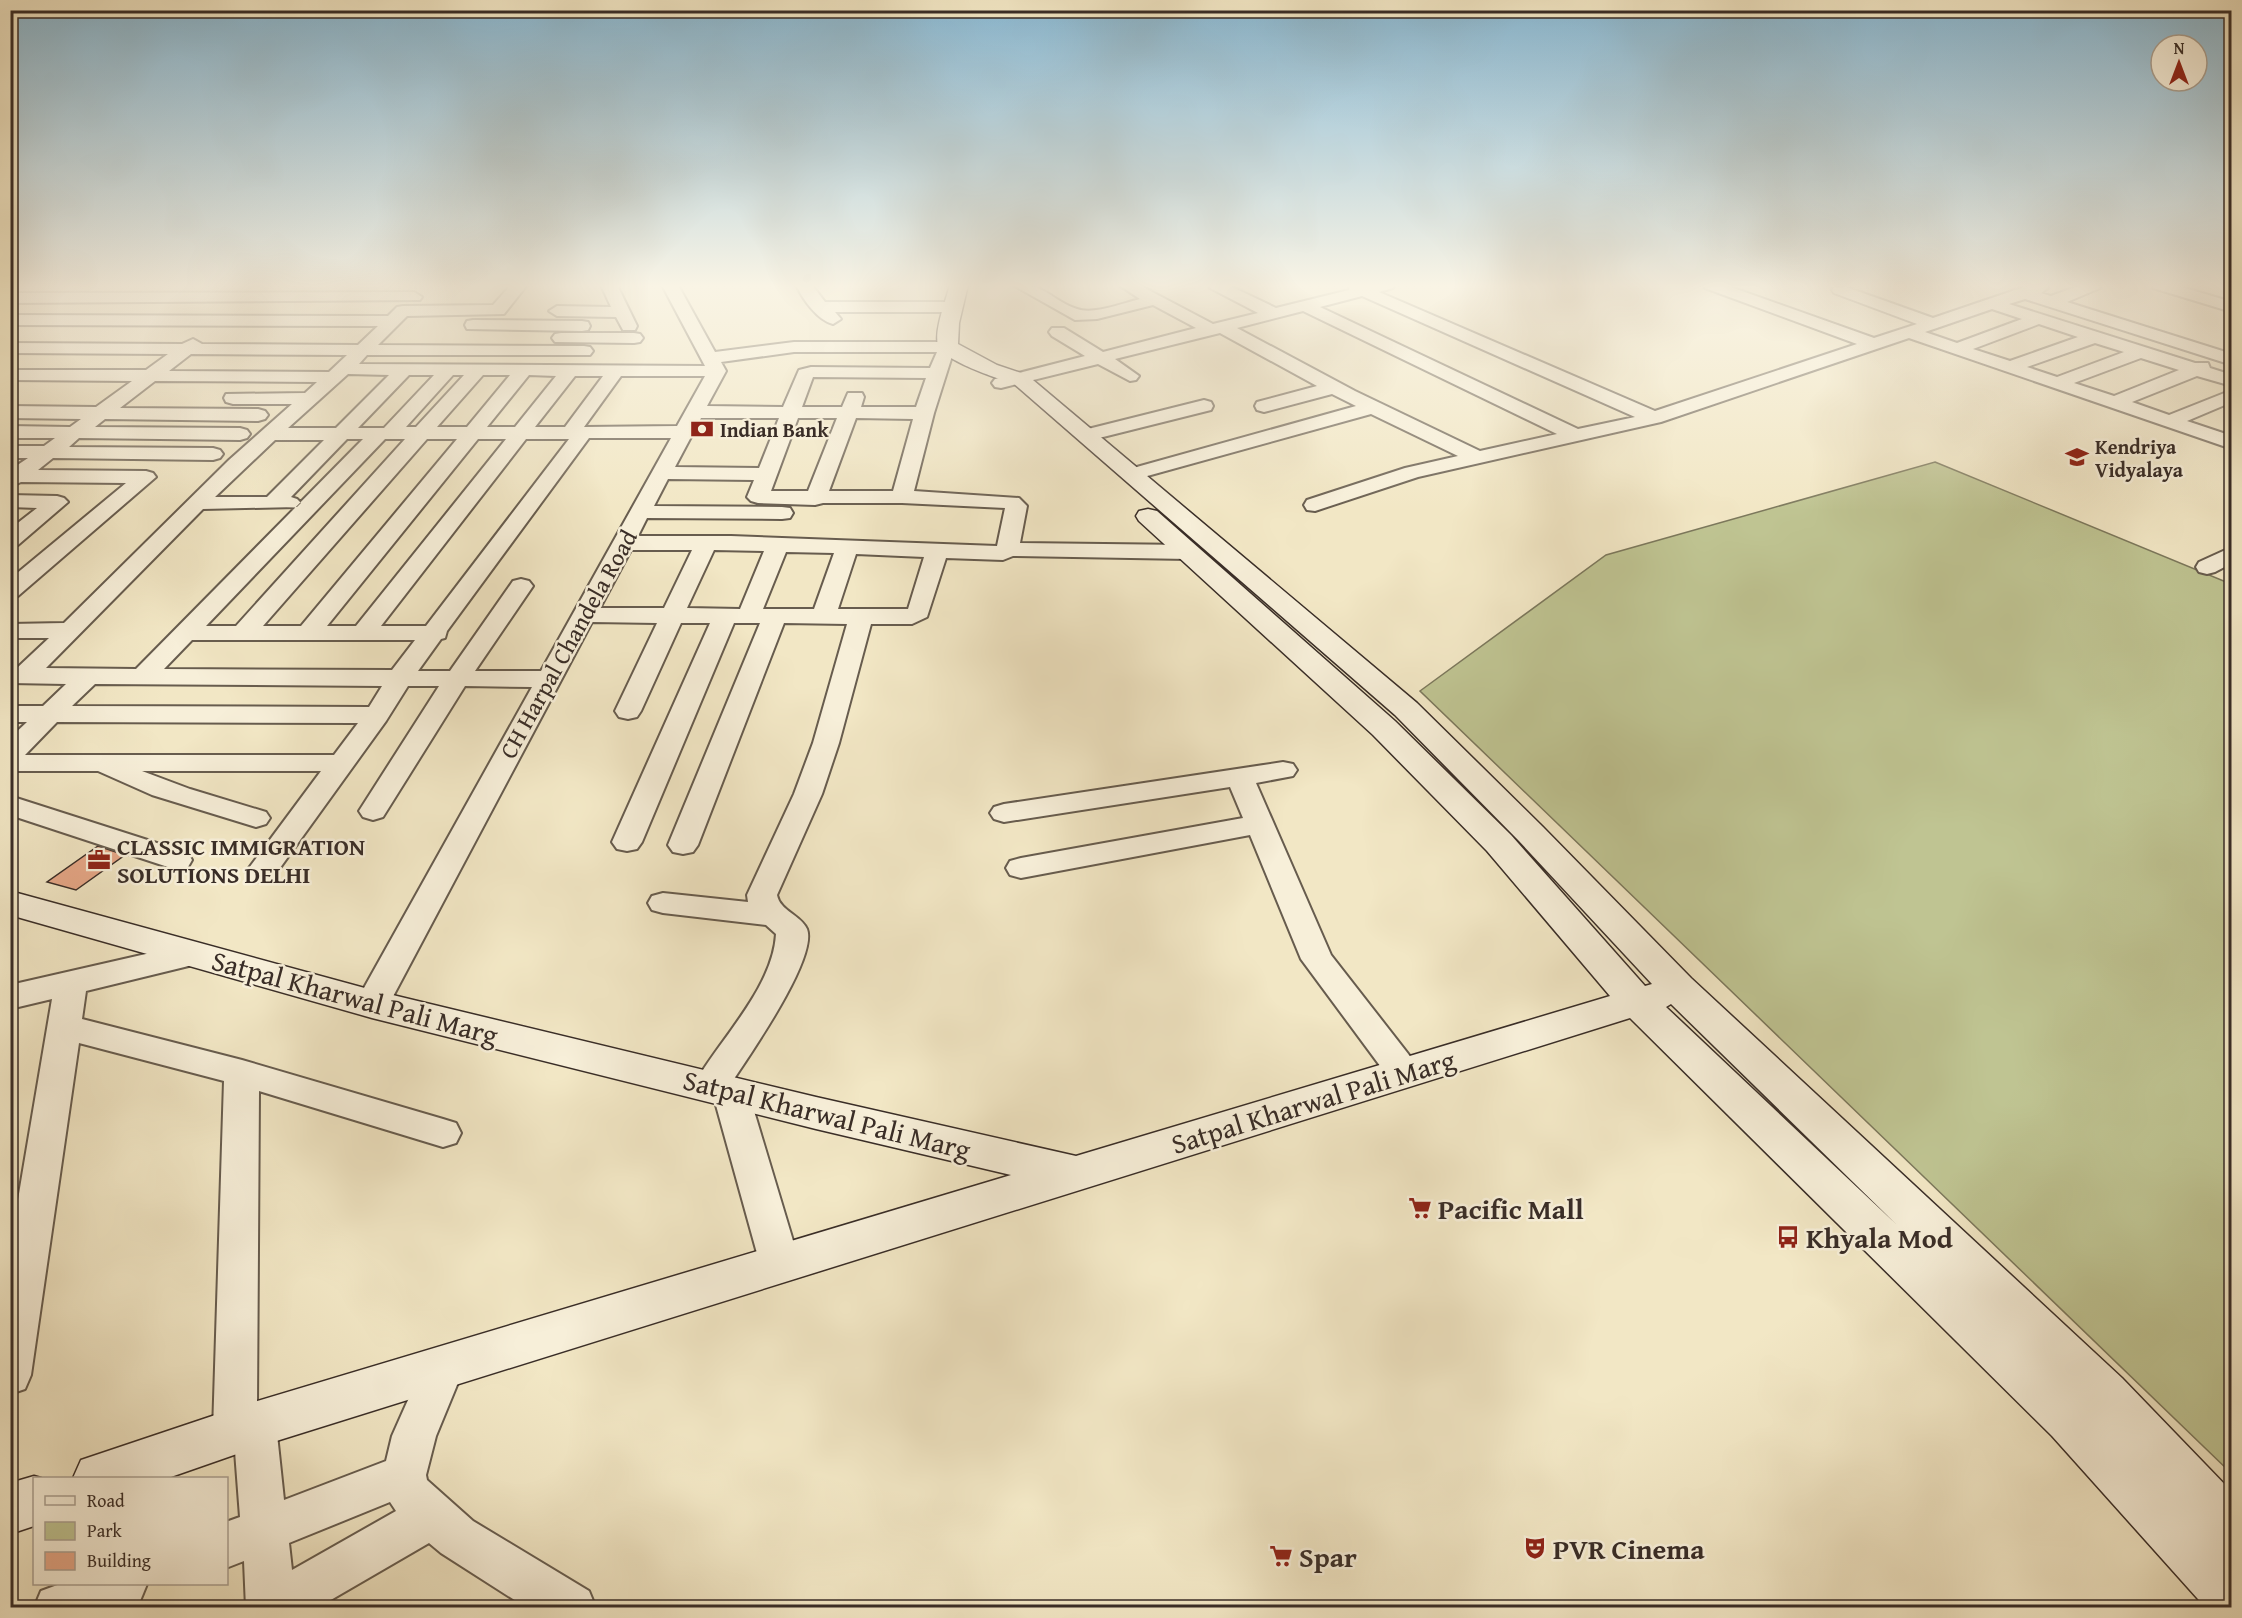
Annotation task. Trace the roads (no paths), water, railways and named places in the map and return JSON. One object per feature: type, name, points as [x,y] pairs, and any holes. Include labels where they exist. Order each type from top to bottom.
[{"type":"street","points":[[13,477],[171,361]]},
{"type":"street","points":[[182,361],[342,369]]},
{"type":"street","points":[[17,676],[69,630],[196,503],[263,424],[308,399],[351,361]]},
{"type":"street","points":[[142,676],[385,433],[454,361]]},
{"type":"street","points":[[645,361],[650,370]]},
{"type":"street","points":[[712,361],[714,365]]},
{"type":"street","points":[[10,375],[151,376],[342,369],[650,370],[714,365],[732,361]]},
{"type":"street","points":[[902,498],[924,413],[942,361]]},
{"type":"street","points":[[974,361],[1004,377],[1087,435],[1406,709],[1531,834],[1658,995],[2105,1394],[2232,1531]]},
{"type":"street","points":[[1004,377],[1088,361]]},
{"type":"street","points":[[1105,361],[1130,376]]},
{"type":"street","points":[[1280,361],[1371,408],[1477,457]]},
{"type":"street","points":[[1419,361],[1577,436]]},
{"type":"street","points":[[1522,361],[1654,418]]},
{"type":"street","points":[[1315,505],[1412,472],[1654,418],[1825,361]]},
{"type":"street","points":[[1990,361],[2232,443]]},
{"type":"street","points":[[2009,367],[2028,361]]},
{"type":"street","points":[[2057,383],[2117,361]]},
{"type":"street","points":[[2166,361],[2232,381]]},
{"type":"street","points":[[2114,403],[2220,361]]},
{"type":"street","name":"CH Harpal Chandela Road","points":[[372,1004],[662,473],[689,422],[714,365]]},
{"type":"street","points":[[273,503],[405,369]]},
{"type":"street","points":[[243,633],[478,370]]},
{"type":"street","points":[[308,633],[524,370]]},
{"type":"street","points":[[364,632],[570,370]]},
{"type":"street","points":[[261,872],[399,680],[436,633],[577,433],[616,370]]},
{"type":"street","points":[[815,499],[864,373]]},
{"type":"street","points":[[937,373],[805,374],[758,497],[902,498],[1012,502],[1016,506],[1007,549]]},
{"type":"street","points":[[1004,377],[1188,552],[1384,728],[1658,995],[2070,1420],[2232,1596]]},
{"type":"street","points":[[1264,406],[1333,388]]},
{"type":"street","points":[[92,394],[308,399]]},
{"type":"street","points":[[2169,422],[2232,395]]},
{"type":"street","points":[[1087,435],[1204,406]]},
{"type":"street","points":[[1133,474],[1371,408]]},
{"type":"street","points":[[10,412],[103,412],[263,424],[342,433],[577,433],[790,412],[924,413]]},
{"type":"street","points":[[10,432],[240,434]]},
{"type":"street","points":[[10,452],[213,454]]},
{"type":"street","points":[[662,473],[765,474]]},
{"type":"street","points":[[10,591],[146,477],[13,477]]},
{"type":"street","points":[[10,501],[57,502],[15,533]]},
{"type":"street","points":[[196,503],[314,503]]},
{"type":"street","points":[[640,512],[1013,520]]},
{"type":"street","points":[[624,543],[706,543],[999,553],[1007,549],[1188,552]]},
{"type":"street","points":[[628,711],[706,543]]},
{"type":"street","points":[[683,845],[750,615],[778,545]]},
{"type":"street","points":[[823,617],[847,548]]},
{"type":"street","points":[[584,615],[908,618],[917,615],[937,551]]},
{"type":"street","points":[[2207,567],[2232,554]]},
{"type":"street","points":[[373,812],[456,680],[521,586]]},
{"type":"street","points":[[627,842],[750,615]]},
{"type":"street","points":[[780,1264],[720,1088],[789,959],[793,943],[792,931],[762,903],[762,895],[808,794],[826,743],[861,617]]},
{"type":"street","points":[[10,630],[69,630]]},
{"type":"street","points":[[185,633],[436,633]]},
{"type":"street","points":[[17,676],[399,680],[549,679]]},
{"type":"street","points":[[10,754],[88,676]]},
{"type":"street","points":[[10,714],[376,715]]},
{"type":"street","points":[[10,763],[340,763]]},
{"type":"street","points":[[103,764],[138,781],[176,795],[256,818]]},
{"type":"street","points":[[1004,813],[1283,770]]},
{"type":"street","points":[[1239,776],[1317,959],[1404,1073]]},
{"type":"street","points":[[10,805],[177,860]]},
{"type":"street","points":[[1021,868],[1261,824]]},
{"type":"street","points":[[663,903],[776,916]]},
{"type":"street","name":"Satpal Kharwal Pali Marg","points":[[16,907],[372,1004],[1077,1173],[1658,995]]},
{"type":"street","points":[[10,997],[194,954]]},
{"type":"street","points":[[10,1375],[71,983]]},
{"type":"street","points":[[64,1027],[242,1073],[444,1133]]},
{"type":"street","points":[[242,1073],[246,1538],[271,1607],[432,1516]]},
{"type":"street","points":[[105,1477],[245,1428],[1077,1173]]},
{"type":"street","points":[[443,1368],[414,1436],[405,1475],[408,1492],[457,1537],[572,1608]]},
{"type":"street","points":[[246,1538],[405,1475]]},
{"type":"street","points":[[10,1509],[33,1501]]},
{"type":"street","points":[[58,1608],[120,1585]]},
{"type":"place","name":"Indian Bank","points":[[702,429]]},
{"type":"place","name":"Kendriya Vidyalaya","points":[[2077,457]]},
{"type":"place","name":"CLASSIC IMMIGRATION SOLUTIONS DELHI","points":[[99,860]]},
{"type":"place","name":"Pacific Mall","points":[[1420,1208]]},
{"type":"place","name":"Khyala Mod","points":[[1788,1237]]},
{"type":"place","name":"PVR Cinema","points":[[1535,1548]]},
{"type":"place","name":"Spar","points":[[1281,1556]]}]
